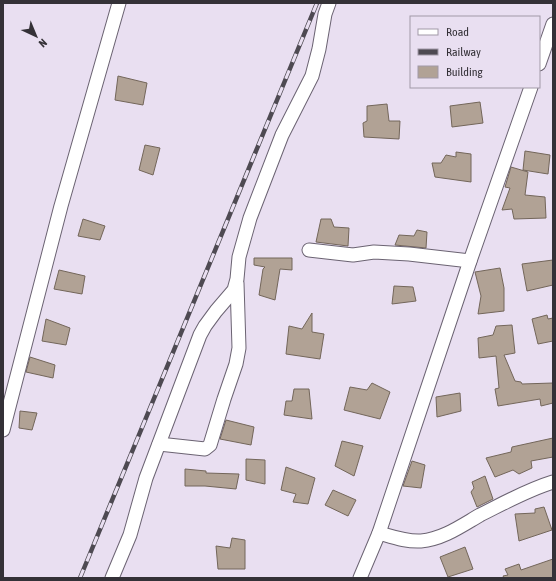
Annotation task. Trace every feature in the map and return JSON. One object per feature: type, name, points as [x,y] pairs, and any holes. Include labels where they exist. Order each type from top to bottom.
[{"type":"street","points":[[3,430],[61,206],[119,3]]},
{"type":"street","points":[[159,444],[205,449],[210,445],[236,364],[239,348],[237,279],[239,257],[250,218],[282,135],[312,76],[316,63],[323,22],[329,3]]},
{"type":"street","points":[[540,61],[553,24]]},
{"type":"street","points":[[360,578],[379,533],[470,261],[531,88]]},
{"type":"street","points":[[309,250],[353,255],[374,252],[409,254],[470,261]]},
{"type":"street","points":[[112,578],[130,535],[146,478],[200,335],[216,311],[234,290],[237,279]]},
{"type":"street","points":[[379,533],[405,540],[420,541],[432,539],[455,530],[528,491],[553,482]]},
{"type":"building","points":[[118,76],[147,83],[143,105],[115,100]]},
{"type":"building","points":[[480,102],[483,123],[452,127],[450,106]]},
{"type":"building","points":[[387,104],[389,121],[400,121],[399,139],[364,137],[363,123],[367,121],[367,106]]},
{"type":"building","points":[[145,145],[160,148],[153,175],[139,170]]},
{"type":"building","points":[[525,151],[550,155],[548,174],[523,170]]},
{"type":"building","points":[[456,152],[471,154],[471,182],[435,177],[432,163],[441,163],[446,155],[456,157]]},
{"type":"building","points":[[511,167],[528,172],[525,195],[545,197],[546,218],[514,219],[512,209],[502,210],[510,188],[505,187]]},
{"type":"building","points":[[83,219],[105,226],[100,240],[78,236]]},
{"type":"building","points":[[321,219],[331,219],[334,227],[349,228],[348,246],[316,242]]},
{"type":"building","points":[[417,230],[427,232],[426,248],[395,245],[399,235],[414,236]]},
{"type":"building","points":[[254,258],[292,258],[292,270],[280,269],[275,300],[259,295],[263,269],[265,267],[254,265]]},
{"type":"building","points":[[553,260],[553,285],[527,291],[522,264]]},
{"type":"building","points":[[500,268],[504,288],[504,311],[478,314],[481,296],[475,272]]},
{"type":"building","points":[[59,270],[85,276],[82,294],[54,289]]},
{"type":"building","points":[[394,286],[413,287],[416,301],[392,304]]},
{"type":"building","points":[[312,313],[312,332],[324,334],[320,359],[286,354],[289,326],[302,329]]},
{"type":"building","points":[[547,315],[548,319],[553,318],[553,341],[538,344],[532,319]]},
{"type":"building","points":[[46,319],[70,328],[66,345],[42,341]]},
{"type":"building","points":[[512,325],[515,353],[504,355],[515,381],[521,382],[522,384],[553,383],[553,403],[541,406],[540,399],[498,406],[495,389],[499,388],[496,356],[479,358],[478,338],[493,335],[496,326]]},
{"type":"building","points":[[30,357],[55,365],[53,378],[26,372]]},
{"type":"building","points":[[372,383],[390,392],[380,419],[344,410],[350,387],[367,390]]},
{"type":"building","points":[[294,389],[309,389],[312,419],[284,415],[286,401],[292,401]]},
{"type":"building","points":[[460,393],[461,411],[437,417],[436,397]]},
{"type":"building","points":[[20,411],[37,413],[32,430],[19,428]]},
{"type":"building","points":[[226,420],[254,427],[251,445],[220,439]]},
{"type":"building","points":[[553,438],[553,457],[531,461],[532,468],[519,474],[513,470],[495,477],[486,458],[511,452],[512,447]]},
{"type":"building","points":[[342,441],[363,446],[354,476],[335,466]]},
{"type":"building","points":[[246,459],[265,460],[265,484],[246,480]]},
{"type":"building","points":[[412,461],[425,465],[421,488],[403,486]]},
{"type":"building","points":[[286,467],[315,478],[308,504],[293,502],[296,494],[281,490]]},
{"type":"building","points":[[185,469],[206,471],[206,473],[239,474],[236,489],[185,486]]},
{"type":"building","points":[[485,476],[493,499],[477,507],[471,492],[474,488],[472,482]]},
{"type":"building","points":[[333,490],[356,500],[348,516],[325,505]]},
{"type":"building","points":[[544,507],[552,530],[519,541],[515,514],[535,513],[535,509]]},
{"type":"building","points":[[232,538],[245,540],[245,569],[218,569],[216,546],[230,548]]},
{"type":"building","points":[[465,547],[473,569],[448,577],[440,557]]},
{"type":"building","points":[[553,559],[553,578],[504,578],[503,576],[508,575],[505,569],[519,564],[521,570]]},
{"type":"railway","points":[[80,578],[317,3]]}]
